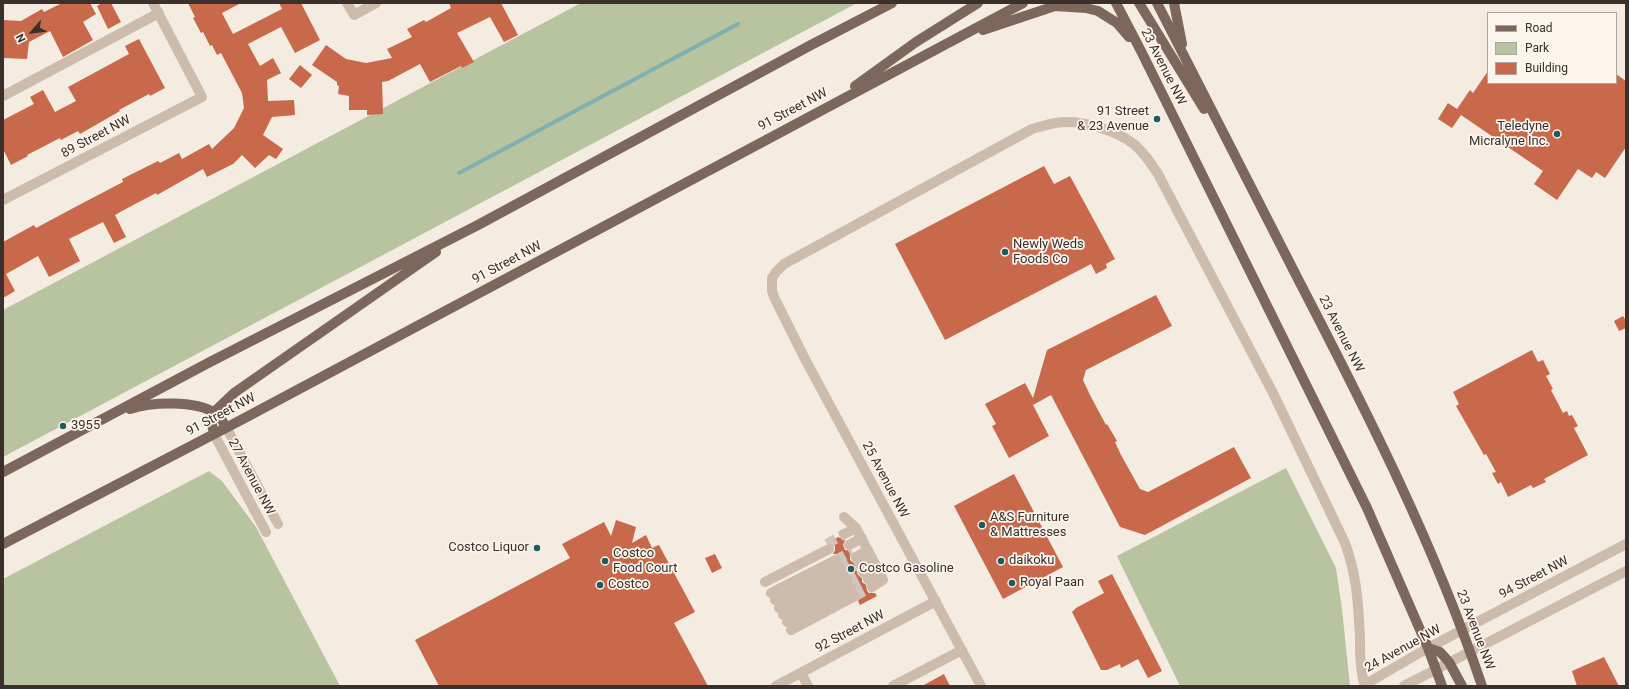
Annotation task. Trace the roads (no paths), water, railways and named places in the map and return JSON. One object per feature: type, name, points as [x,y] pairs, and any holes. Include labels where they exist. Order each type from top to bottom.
[{"type":"main road","points":[[3,472],[76,432],[478,225],[811,45],[892,3]]},
{"type":"main road","points":[[826,107],[916,42],[978,3]]},
{"type":"main road","name":"91 Street NW","points":[[3,544],[214,434],[1023,3]]},
{"type":"main road","name":"23 Avenue NW","points":[[1116,3],[1367,508],[1428,648],[1442,686]]},
{"type":"main road","points":[[1139,3],[1242,170]]},
{"type":"main road","name":"23 Avenue NW","points":[[1157,3],[1341,361],[1408,500],[1458,633],[1471,652],[1482,686]]},
{"type":"main road","points":[[1174,3],[1186,60]]},
{"type":"main road","points":[[948,43],[1023,15],[1055,6],[1086,8],[1098,11],[1117,23],[1141,51]]},
{"type":"main road","points":[[214,434],[211,420],[214,412],[234,393],[378,291],[478,225]]},
{"type":"main road","points":[[76,432],[131,409],[157,403],[184,404],[214,412],[219,416],[226,427]]},
{"type":"main road","points":[[3,477],[21,463]]},
{"type":"main road","points":[[1428,648],[1440,652],[1449,662],[1462,686]]},
{"type":"street","points":[[3,96],[159,13],[153,3]]},
{"type":"street","points":[[347,3],[354,15],[376,3]]},
{"type":"street","name":"89 Street NW","points":[[3,200],[202,96],[159,13]]},
{"type":"street","name":"25 Avenue NW","points":[[981,686],[805,359],[774,297],[771,285],[772,278],[784,264],[1032,129],[1058,122],[1086,124],[1108,130],[1122,137],[1134,144],[1148,158],[1162,181],[1273,394],[1345,543],[1353,564],[1357,585],[1360,659],[1365,685]]},
{"type":"street","name":"27 Avenue NW","points":[[226,427],[278,524]]},
{"type":"street","name":"27 Avenue NW","points":[[214,434],[266,532]]},
{"type":"street","points":[[844,516],[867,549],[883,580],[857,559]]},
{"type":"street","name":"94 Street NW","points":[[1458,633],[1626,544]]},
{"type":"street","points":[[857,559],[867,549]]},
{"type":"street","points":[[857,559],[867,549]]},
{"type":"street","points":[[857,559],[867,549]]},
{"type":"street","points":[[776,602],[840,568]]},
{"type":"street","points":[[776,602],[840,568]]},
{"type":"street","points":[[776,602],[840,568]]},
{"type":"street","points":[[776,602],[840,568]]},
{"type":"street","points":[[1404,686],[1626,571]]},
{"type":"street","name":"92 Street NW","points":[[776,686],[936,601]]},
{"type":"street","name":"24 Avenue NW","points":[[1365,685],[1428,648],[1458,633]]},
{"type":"street","points":[[893,686],[962,650]]},
{"type":"street","points":[[801,673],[808,686]]},
{"type":"waterway","points":[[459,173],[738,24]]},
{"type":"tunnel","points":[[827,544],[844,534]]},
{"type":"tunnel","points":[[836,560],[852,551]]},
{"type":"tunnel","points":[[839,567],[856,557]]},
{"type":"tunnel","points":[[843,573],[860,565]]},
{"type":"tunnel","points":[[847,580],[863,572]]},
{"type":"tunnel","points":[[851,588],[868,579]]},
{"type":"tunnel","points":[[855,596],[872,587]]},
{"type":"place","name":"91 Street & 23 Avenue","points":[[1157,119]]},
{"type":"place","name":"Teledyne Micralyne Inc.","points":[[1557,134]]},
{"type":"place","name":"Newly Weds Foods Co","points":[[1005,252]]},
{"type":"place","name":"3955","points":[[63,426]]},
{"type":"place","name":"A&S Furniture & Mattresses","points":[[982,525]]},
{"type":"place","name":"Costco Liquor","points":[[537,548]]},
{"type":"place","name":"Costco Food Court","points":[[605,561]]},
{"type":"place","name":"daikoku","points":[[1001,561]]},
{"type":"place","name":"Costco Gasoline","points":[[851,569]]},
{"type":"place","name":"Royal Paan","points":[[1012,583]]},
{"type":"place","name":"Costco","points":[[600,585]]}]
